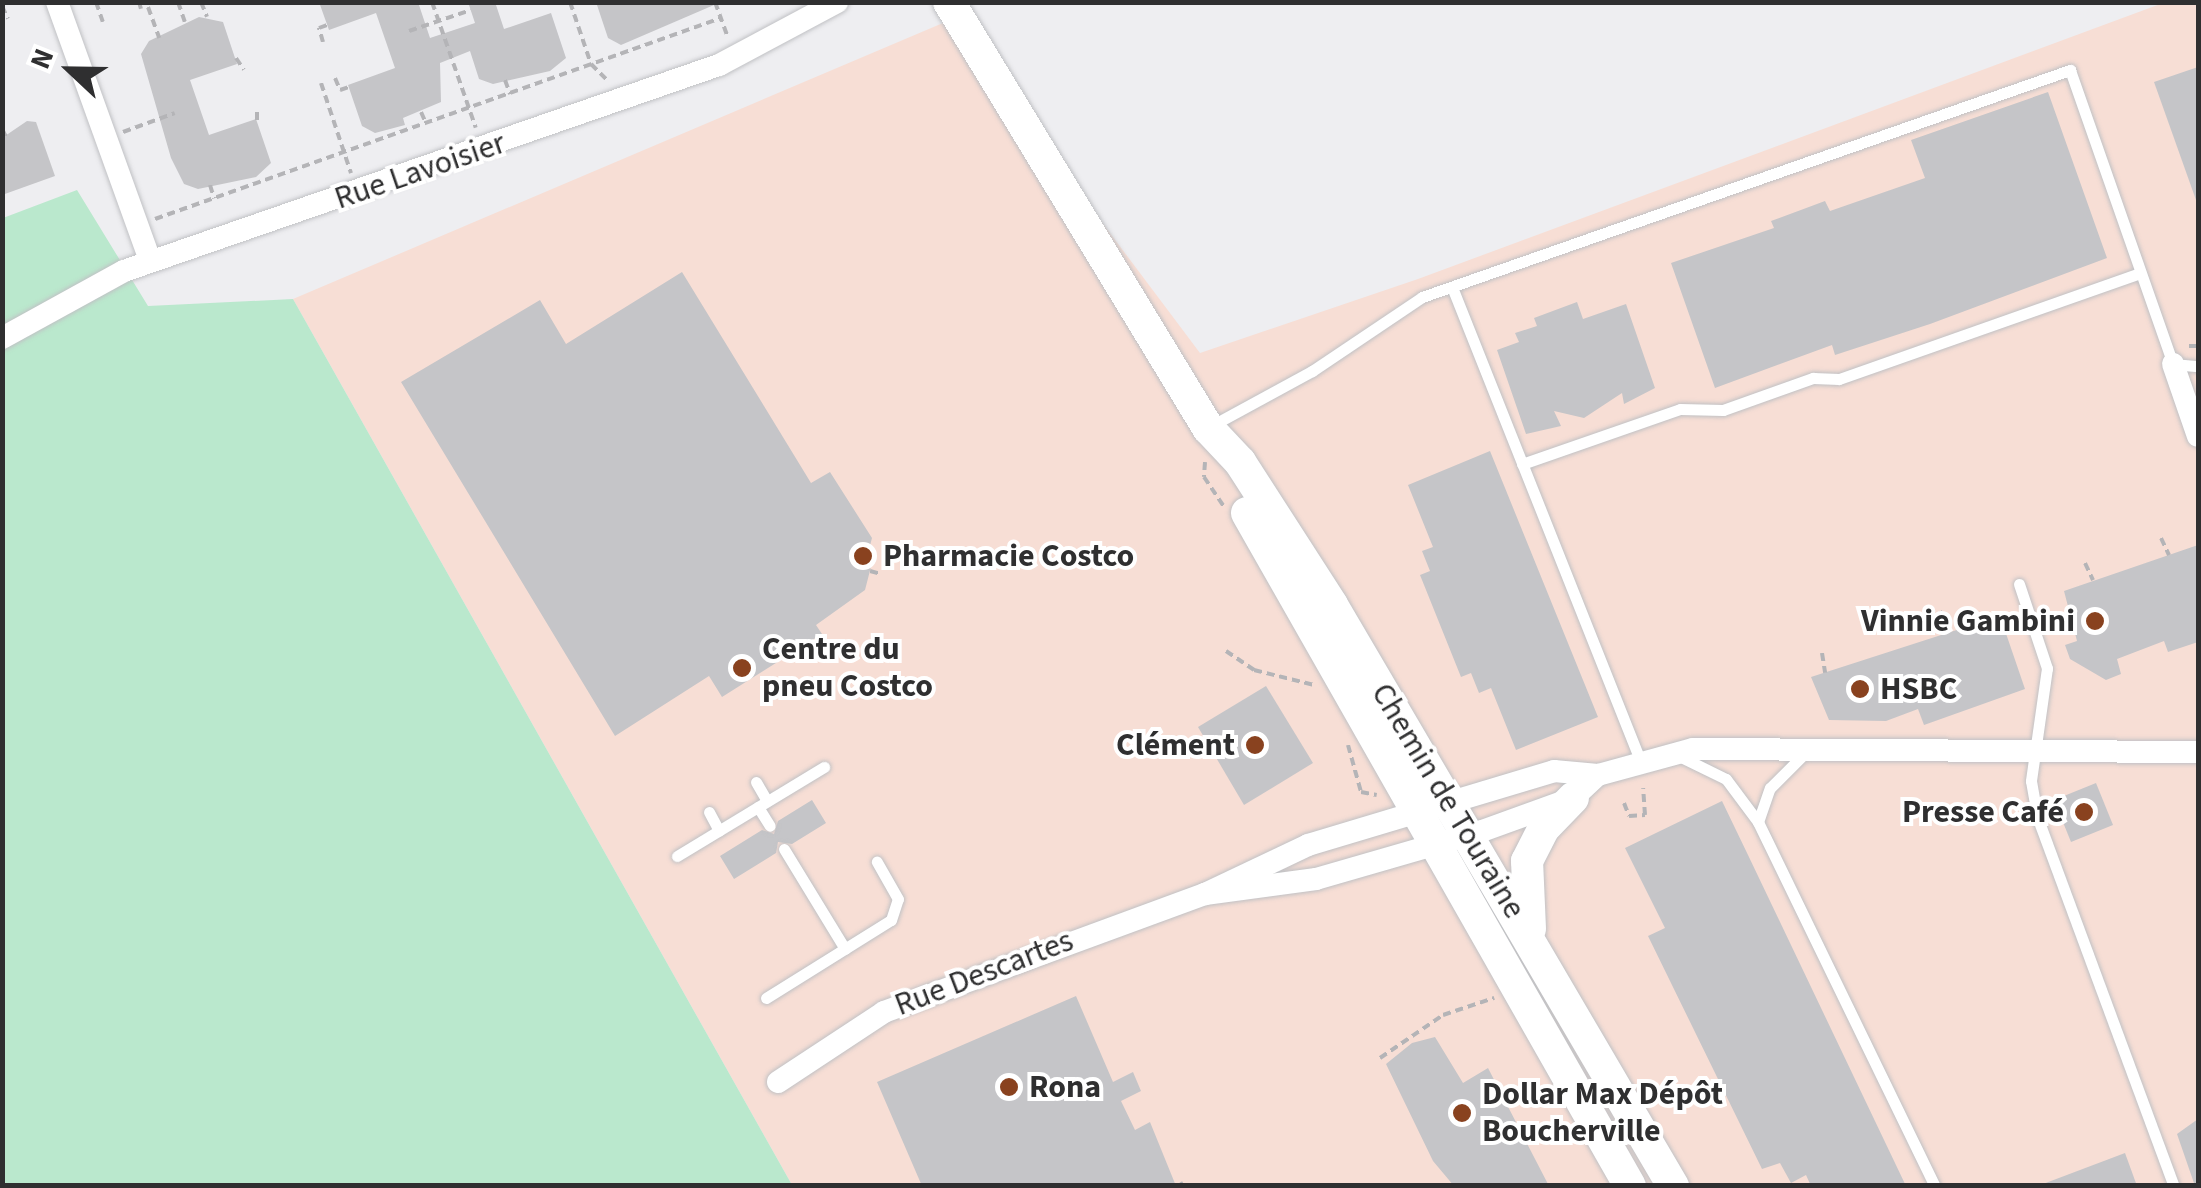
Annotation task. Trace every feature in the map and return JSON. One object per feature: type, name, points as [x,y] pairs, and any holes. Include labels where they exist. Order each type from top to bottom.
[{"type":"street","points":[[57,2],[150,262]]},
{"type":"street","name":"Rue Lavoisier","points":[[2,338],[82,291],[150,262],[719,65],[837,2]]},
{"type":"street","name":"Chemin de Touraine","points":[[949,2],[1208,428],[1240,462],[1322,589],[1630,1186]]},
{"type":"street","points":[[2173,364],[2198,436]]},
{"type":"street","points":[[1598,775],[1671,752],[2198,752]]},
{"type":"street","name":"Rue Descartes","points":[[778,1082],[884,1012],[1205,894],[1308,845],[1554,771],[1598,775]]},
{"type":"street","name":"Rue Descartes","points":[[1205,894],[1316,878],[1452,839],[1573,798],[1598,775]]},
{"type":"street","points":[[1532,943],[1523,887],[1526,861],[1543,828],[1573,798]]},
{"type":"street","name":"Chemin de Touraine","points":[[1452,839],[1532,943],[1673,1186]]},
{"type":"lane","points":[[1208,428],[1312,371],[1422,297],[2070,70],[2173,364],[2198,366]]},
{"type":"lane","points":[[1522,464],[1680,409],[1723,410],[1814,378],[1839,378],[2140,272]]},
{"type":"lane","points":[[1452,286],[1640,760]]},
{"type":"lane","points":[[2020,584],[2047,668],[2031,781],[2038,818],[2174,1186]]},
{"type":"lane","points":[[1758,822],[1770,788],[1809,750]]},
{"type":"lane","points":[[1671,752],[1726,779],[1758,822],[1935,1186]]},
{"type":"lane","points":[[677,856],[824,767]]},
{"type":"lane","points":[[756,782],[770,826]]},
{"type":"lane","points":[[709,812],[719,831]]},
{"type":"lane","points":[[784,848],[845,949]]},
{"type":"lane","points":[[766,998],[896,914],[898,899],[877,862]]},
{"type":"path","points":[[96,2],[103,22]]},
{"type":"path","points":[[178,2],[186,22]]},
{"type":"path","points":[[201,2],[206,17]]},
{"type":"path","points":[[432,2],[478,133]]},
{"type":"path","points":[[570,2],[590,64],[613,84]]},
{"type":"path","points":[[715,2],[729,42]]},
{"type":"path","points":[[2,6],[8,18]]},
{"type":"path","points":[[148,7],[159,38]]},
{"type":"path","points":[[409,31],[471,10]]},
{"type":"path","points":[[155,219],[241,185],[721,18]]},
{"type":"path","points":[[671,22],[675,34]]},
{"type":"path","points":[[323,42],[320,28],[327,25]]},
{"type":"path","points":[[620,45],[623,52]]},
{"type":"path","points":[[236,58],[244,70]]},
{"type":"path","points":[[554,66],[559,76]]},
{"type":"path","points":[[535,76],[539,83]]},
{"type":"path","points":[[336,78],[340,90],[349,87]]},
{"type":"path","points":[[505,80],[510,94]]},
{"type":"path","points":[[321,83],[353,177]]},
{"type":"path","points":[[256,120],[257,107]]},
{"type":"path","points":[[421,112],[426,123]]},
{"type":"path","points":[[124,132],[175,113]]},
{"type":"path","points":[[2,129],[6,137]]},
{"type":"path","points":[[375,133],[378,140]]},
{"type":"path","points":[[260,172],[263,180]]},
{"type":"path","points":[[210,185],[214,198]]},
{"type":"path","points":[[2189,346],[2198,346]]},
{"type":"path","points":[[2160,538],[2169,555]]},
{"type":"path","points":[[2085,562],[2093,580]]},
{"type":"path","points":[[870,571],[881,574]]},
{"type":"path","points":[[1940,611],[1947,629]]},
{"type":"path","points":[[1226,651],[1254,670],[1306,680],[1318,689]]},
{"type":"path","points":[[1822,653],[1826,672]]},
{"type":"path","points":[[1346,737],[1362,792],[1382,796]]},
{"type":"path","points":[[1624,803],[1629,816],[1644,815],[1643,788]]},
{"type":"path","points":[[1380,1058],[1443,1015],[1494,998]]},
{"type":"shaded area","points":[[2163,3],[2198,3],[2198,1185],[792,1185],[293,299],[950,20],[1200,353],[1418,279]]},
{"type":"green space","points":[[77,190],[148,306],[293,299],[792,1185],[3,1186],[3,218]]},
{"type":"building","points":[[319,2],[418,2],[430,38],[475,23],[468,2],[495,2],[504,29],[551,13],[566,58],[550,71],[493,84],[479,79],[470,51],[440,63],[441,102],[403,118],[405,125],[375,133],[362,126],[348,85],[395,68],[376,13],[329,30]]},
{"type":"building","points":[[596,2],[714,5],[621,45],[608,38]]},
{"type":"building","points":[[199,17],[223,22],[237,64],[190,80],[209,135],[256,119],[271,163],[256,177],[198,189],[184,184],[171,158],[141,54],[149,41]]},
{"type":"building","points":[[2198,67],[2198,200],[2196,200],[2154,82]]},
{"type":"building","points":[[2048,92],[2107,258],[1930,324],[1835,355],[1832,345],[1715,388],[1671,263],[1774,228],[1771,221],[1825,201],[1830,211],[1925,178],[1911,140]]},
{"type":"building","points":[[27,121],[36,122],[55,176],[2,195],[2,138]]},
{"type":"building","points":[[682,272],[811,483],[830,472],[872,538],[868,553],[874,555],[865,590],[816,625],[822,634],[722,697],[709,676],[615,736],[401,382],[540,300],[566,344]]},
{"type":"building","points":[[1577,302],[1583,319],[1626,304],[1655,388],[1624,404],[1622,393],[1584,418],[1554,411],[1561,426],[1526,434],[1497,350],[1519,342],[1515,333],[1537,326],[1534,318]]},
{"type":"building","points":[[1490,451],[1598,717],[1516,750],[1491,688],[1479,693],[1471,673],[1461,677],[1420,575],[1430,571],[1422,551],[1433,547],[1408,485]]},
{"type":"building","points":[[2198,545],[2198,642],[2168,652],[2164,641],[2117,659],[2121,674],[2106,680],[2070,659],[2065,645],[2077,641],[2064,591]]},
{"type":"building","points":[[2000,616],[2025,689],[1924,725],[1918,709],[1886,721],[1829,720],[1811,677]]},
{"type":"building","name":"Clément","points":[[1266,686],[1313,763],[1244,805],[1198,727]]},
{"type":"building","name":"Presse Café","points":[[2096,783],[2113,825],[2071,842],[2054,800]]},
{"type":"building","points":[[812,800],[826,823],[792,844],[778,842],[776,853],[734,879],[720,856],[762,830],[774,834],[778,821]]},
{"type":"building","points":[[1722,801],[1906,1186],[1811,1186],[1806,1175],[1791,1183],[1780,1163],[1762,1169],[1648,936],[1665,928],[1625,848]]},
{"type":"building","name":"Rona","points":[[1076,996],[1113,1082],[1133,1072],[1141,1091],[1121,1101],[1135,1130],[1150,1122],[1176,1186],[922,1186],[877,1082]]},
{"type":"building","name":"Dollar Max Dépôt Boucherville","points":[[1435,1037],[1463,1083],[1488,1068],[1549,1186],[1454,1186],[1433,1161],[1386,1064],[1412,1043]]},
{"type":"building","points":[[2198,1119],[2198,1186],[2195,1186],[2177,1134]]},
{"type":"building","points":[[2125,1153],[2137,1186],[2043,1184]]},
{"type":"place","name":"Pharmacie Costco","points":[[863,556]]},
{"type":"place","name":"Vinnie Gambini","points":[[2095,621]]},
{"type":"place","name":"Centre du pneu Costco","points":[[742,668]]},
{"type":"place","name":"HSBC","points":[[1860,689]]},
{"type":"place","name":"Clément","points":[[1255,745]]},
{"type":"place","name":"Presse Café","points":[[2084,812]]},
{"type":"place","name":"Rona","points":[[1009,1087]]},
{"type":"place","name":"Dollar Max Dépôt Boucherville","points":[[1462,1113]]}]
